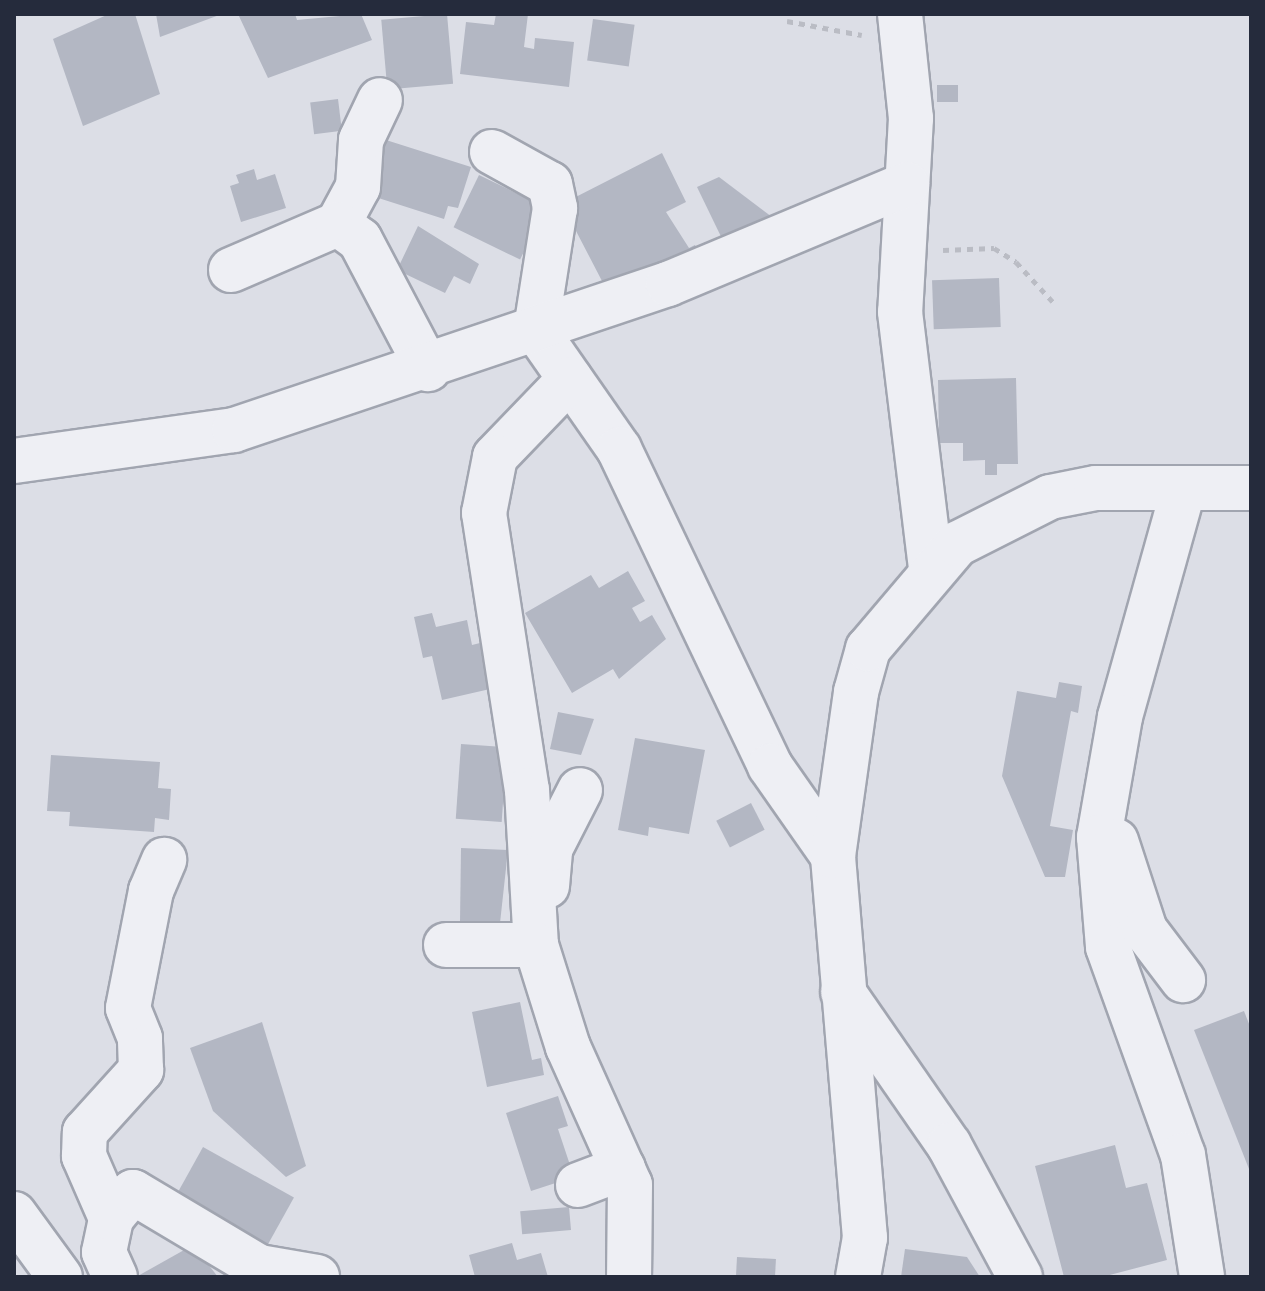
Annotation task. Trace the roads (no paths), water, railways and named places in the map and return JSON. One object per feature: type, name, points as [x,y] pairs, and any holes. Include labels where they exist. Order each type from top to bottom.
[{"type":"street","points":[[901,28],[911,118],[900,312],[931,568]]},
{"type":"street","points":[[231,270],[338,224],[358,187],[361,140],[380,100]]},
{"type":"street","points":[[492,152],[550,184],[555,208],[536,330],[619,449],[770,766],[833,856]]},
{"type":"street","points":[[14,461],[234,430],[428,369],[668,284],[907,184]]},
{"type":"street","points":[[338,224],[360,240],[428,369]]},
{"type":"street","points":[[570,379],[495,457],[484,513],[527,790],[539,955],[568,1047],[630,1185],[629,1277]]},
{"type":"street","points":[[858,1277],[865,1238],[841,990],[833,856],[856,692],[868,649],[931,568],[957,544],[1050,497],[1096,488],[1183,491],[1251,488]]},
{"type":"street","points":[[1183,491],[1120,717],[1099,837],[1108,947],[1183,1155],[1202,1277]]},
{"type":"street","points":[[539,955],[550,849],[580,790]]},
{"type":"street","points":[[1105,805],[1145,930],[1183,980]]},
{"type":"street","points":[[111,1218],[84,1156],[85,1132],[141,1070],[140,1038],[128,1008],[151,891],[164,860]]},
{"type":"street","points":[[446,945],[539,955]]},
{"type":"street","points":[[841,990],[949,1145],[1020,1277]]},
{"type":"street","points":[[578,1185],[623,1168]]},
{"type":"street","points":[[115,1277],[104,1252],[111,1218],[133,1192],[259,1267],[317,1277]]},
{"type":"street","points":[[14,1214],[60,1277]]}]
